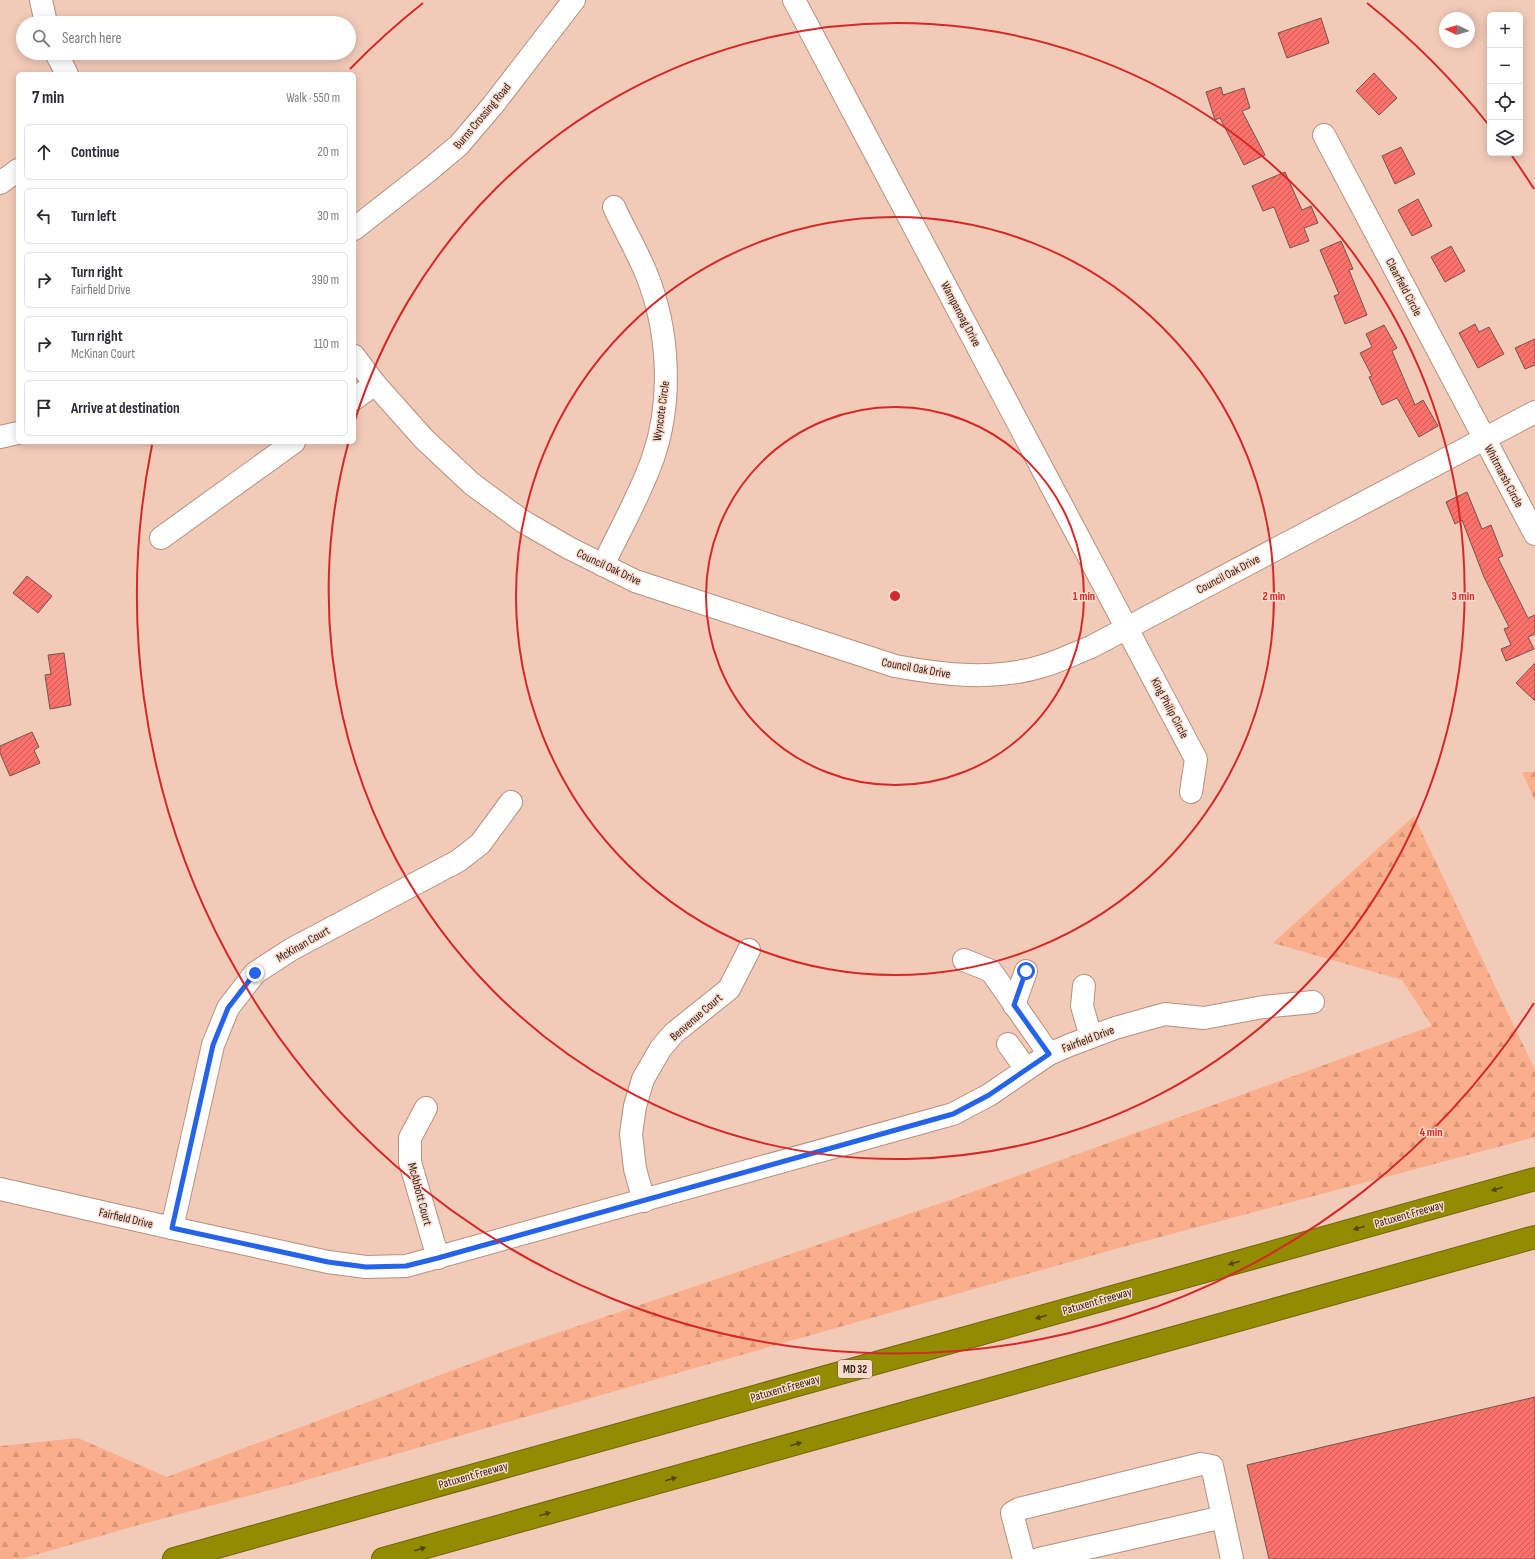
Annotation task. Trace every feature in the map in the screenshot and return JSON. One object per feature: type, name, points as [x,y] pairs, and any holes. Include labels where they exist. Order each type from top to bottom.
[{"type":"highway","name":"Patuxent Freeway","points":[[174,1559],[1535,1179]]},
{"type":"highway","points":[[383,1559],[1535,1237]]},
{"type":"street","points":[[41,0],[44,16]]},
{"type":"street","name":"Burns Crossing Road","points":[[356,227],[428,172],[459,145],[493,105],[574,0]]},
{"type":"street","name":"Wampanoag Drive","points":[[794,0],[1127,628]]},
{"type":"street","points":[[60,60],[66,72]]},
{"type":"street","name":"Clearfield Circle","points":[[1324,135],[1484,439]]},
{"type":"street","points":[[0,183],[16,171]]},
{"type":"street","name":"Wyncote Circle","points":[[603,566],[653,458],[661,427],[666,391],[665,356],[660,318],[646,273],[614,207]]},
{"type":"street","name":"Council Oak Drive","points":[[356,359],[375,384],[424,439],[472,484],[524,522],[603,566],[635,581],[895,666],[936,674],[973,676],[1008,673],[1043,666],[1091,647],[1535,412]]},
{"type":"street","points":[[356,398],[375,384]]},
{"type":"street","points":[[0,437],[16,433]]},
{"type":"street","name":"Whitmarsh Circle","points":[[1484,439],[1535,534]]},
{"type":"street","points":[[161,538],[291,444]]},
{"type":"street","name":"King Philip Circle","points":[[1127,628],[1196,759],[1191,792]]},
{"type":"street","name":"McKinan Court","points":[[172,1228],[213,1045],[228,1008],[255,973],[292,949],[458,861],[480,844],[511,802]]},
{"type":"street","name":"Benvenue Court","points":[[644,1201],[635,1170],[631,1134],[635,1106],[643,1079],[660,1048],[674,1033],[729,989],[749,950]]},
{"type":"street","points":[[964,960],[991,971],[1049,1054]]},
{"type":"street","points":[[1014,1005],[1026,971]]},
{"type":"street","points":[[1084,986],[1082,1006],[1091,1037]]},
{"type":"street","name":"Fairfield Drive","points":[[0,1189],[328,1262],[366,1267],[406,1266],[953,1114],[989,1095],[1049,1054],[1091,1037],[1165,1014],[1204,1018],[1263,1007],[1313,1002]]},
{"type":"street","points":[[1008,1044],[1026,1070]]},
{"type":"street","name":"McAbbott Court","points":[[426,1108],[410,1138],[410,1162],[438,1258]]},
{"type":"street","points":[[1024,1559],[1012,1513],[1019,1509],[1201,1464],[1212,1466],[1232,1559]]},
{"type":"street","points":[[1039,1559],[1223,1517]]},
{"type":"green space","points":[[1522,772],[1535,772],[1535,801]]},
{"type":"green space","points":[[1414,816],[1535,1070],[1535,1137],[1119,1248],[289,1485],[135,1526],[21,1559],[0,1559],[0,1446],[78,1438],[167,1477],[510,1349],[953,1199],[1432,1026],[1402,980],[1273,943]]},
{"type":"building","points":[[1321,18],[1329,43],[1287,58],[1278,33]]},
{"type":"building","points":[[1374,73],[1397,98],[1379,115],[1356,91]]},
{"type":"building","points":[[1221,87],[1223,95],[1244,88],[1250,108],[1242,111],[1265,155],[1244,165],[1220,118],[1215,120],[1206,92]]},
{"type":"building","points":[[1401,147],[1415,174],[1395,184],[1382,156]]},
{"type":"building","points":[[1285,172],[1302,210],[1311,206],[1318,223],[1304,228],[1309,241],[1290,248],[1274,207],[1263,211],[1252,186]]},
{"type":"building","points":[[1418,199],[1432,226],[1412,236],[1398,210]]},
{"type":"building","points":[[1341,241],[1353,269],[1349,270],[1367,315],[1345,324],[1334,296],[1339,294],[1320,250]]},
{"type":"building","points":[[1451,246],[1465,271],[1445,282],[1431,257]]},
{"type":"building","points":[[1475,324],[1479,332],[1489,327],[1504,354],[1478,368],[1459,333]]},
{"type":"building","points":[[1384,325],[1397,348],[1392,351],[1415,405],[1423,400],[1438,426],[1419,437],[1397,398],[1382,405],[1369,377],[1372,376],[1360,353],[1372,347],[1366,334]]},
{"type":"building","points":[[1535,339],[1535,365],[1525,369],[1515,348]]},
{"type":"building","points":[[1467,492],[1482,529],[1491,525],[1503,556],[1498,558],[1528,618],[1535,615],[1535,634],[1528,637],[1534,649],[1506,661],[1501,649],[1511,645],[1504,629],[1509,627],[1484,577],[1462,520],[1455,524],[1446,502]]},
{"type":"building","points":[[27,576],[52,596],[38,613],[13,593]]},
{"type":"building","points":[[64,653],[71,705],[50,709],[45,675],[51,674],[48,655]]},
{"type":"building","points":[[1535,663],[1535,701],[1516,683]]},
{"type":"building","points":[[32,732],[39,747],[34,750],[40,763],[10,776],[0,753],[0,746]]},
{"type":"building","points":[[1535,1397],[1535,1559],[1269,1559],[1247,1465]]},
{"type":"route","points":[[255,973],[228,1008],[213,1045],[172,1228],[328,1262],[366,1267],[406,1266],[438,1258],[953,1114],[989,1095],[1049,1054],[1014,1005],[1026,971]]}]
